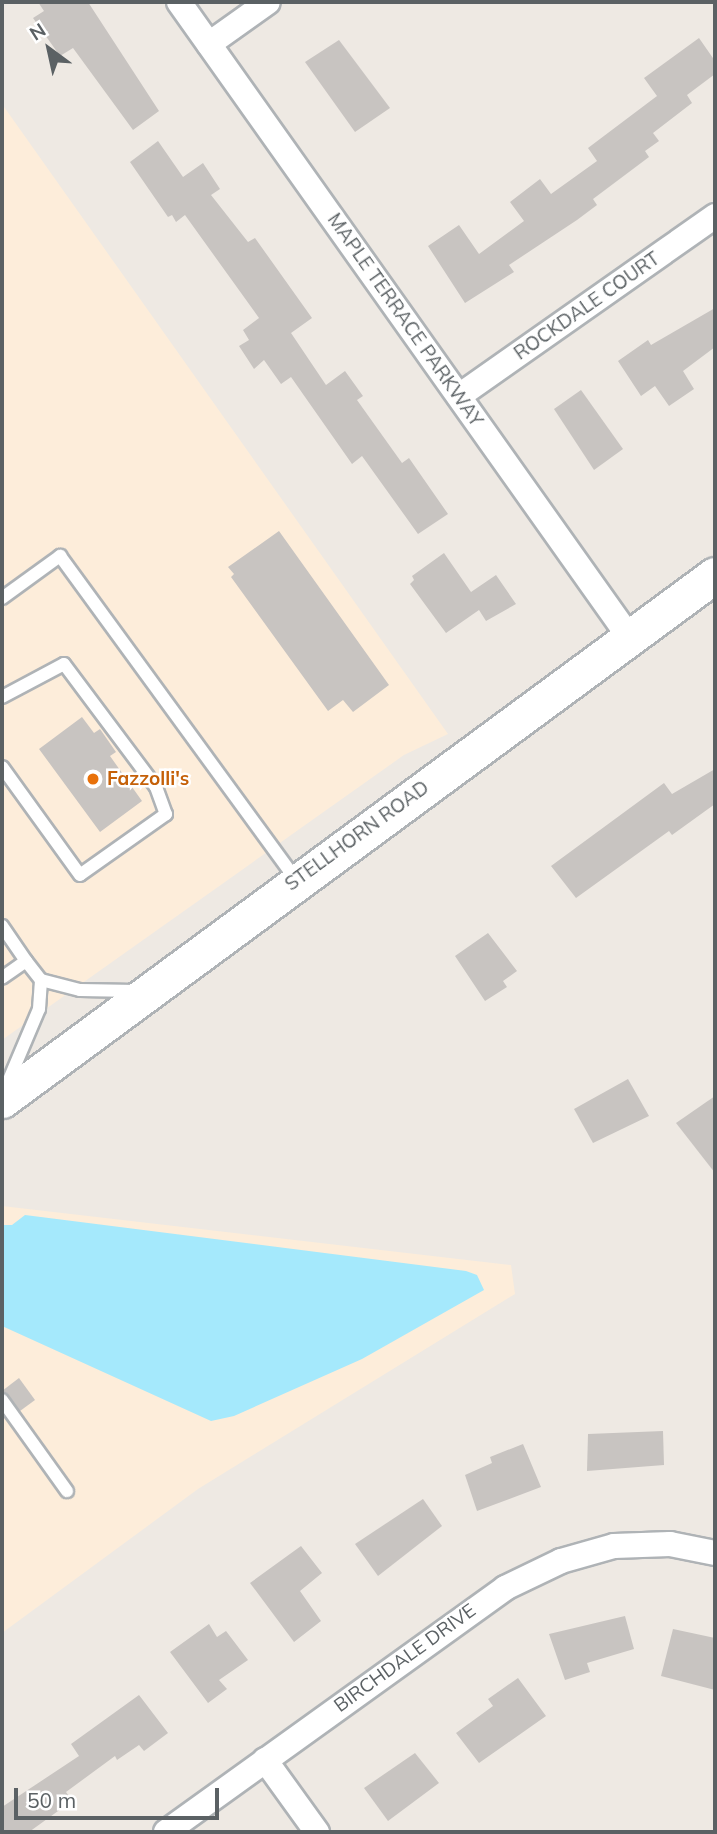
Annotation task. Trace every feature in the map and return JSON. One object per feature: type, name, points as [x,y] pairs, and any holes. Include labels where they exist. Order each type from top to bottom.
[{"type":"main road","name":"STELLHORN ROAD","points":[[2,1098],[715,575]]},
{"type":"street","name":"MAPLE TERRACE PARKWAY","points":[[179,2],[629,638]]},
{"type":"street","points":[[209,44],[268,2]]},
{"type":"street","name":"ROCKDALE COURT","points":[[459,397],[715,216]]},
{"type":"street","name":"BIRCHDALE DRIVE","points":[[166,1832],[505,1588],[561,1561],[614,1546],[670,1544],[715,1553]]},
{"type":"street","points":[[265,1760],[317,1832]]},
{"type":"lane","points":[[2,598],[60,556],[296,880]]},
{"type":"lane","points":[[2,697],[64,664],[156,788],[166,814],[80,875],[2,767]]},
{"type":"lane","points":[[2,926],[41,980],[79,990],[147,991]]},
{"type":"lane","points":[[2,978],[26,961]]},
{"type":"lane","points":[[2,1098],[39,1009],[41,980]]},
{"type":"lane","points":[[2,1400],[67,1491]]},
{"type":"shaded area","points":[[2,104],[448,734],[404,755],[2,1040]]},
{"type":"shaded area","points":[[2,1206],[511,1265],[515,1294],[198,1489],[2,1633]]},
{"type":"water","points":[[25,1215],[466,1271],[477,1275],[484,1290],[362,1359],[234,1416],[211,1421],[2,1326],[2,1225],[12,1225]]},
{"type":"building","points":[[38,2],[88,2],[159,111],[133,130],[73,48],[60,56],[33,18],[44,11]]},
{"type":"building","points":[[699,38],[715,61],[715,74],[687,95],[692,103],[653,133],[659,141],[645,151],[649,157],[593,199],[597,205],[509,265],[514,272],[465,303],[428,246],[459,225],[479,254],[524,221],[510,202],[540,179],[551,194],[597,161],[588,148],[657,96],[644,78]]},
{"type":"building","points":[[339,40],[390,108],[355,132],[305,62]]},
{"type":"building","points":[[158,141],[183,177],[203,163],[220,189],[211,195],[248,242],[255,238],[312,318],[291,333],[326,385],[345,371],[363,396],[357,400],[402,463],[409,458],[448,514],[418,534],[362,456],[352,464],[291,377],[281,384],[264,360],[254,369],[239,346],[249,340],[243,330],[259,318],[185,215],[176,222],[172,215],[168,217],[130,162]]},
{"type":"building","points":[[715,308],[715,347],[683,371],[694,389],[669,406],[655,386],[641,396],[618,361],[648,340],[651,345]]},
{"type":"building","points":[[581,390],[623,449],[594,470],[554,409]]},
{"type":"building","points":[[279,531],[389,685],[353,712],[343,700],[328,711],[231,577],[234,574],[228,567]]},
{"type":"building","points":[[444,553],[471,592],[496,575],[516,604],[486,621],[479,610],[446,633],[410,584],[414,580],[412,576]]},
{"type":"building","name":"Fazzolli's","points":[[82,717],[94,733],[100,729],[116,752],[110,756],[142,801],[100,832],[39,749]]},
{"type":"building","points":[[715,769],[715,804],[672,835],[669,831],[576,898],[551,866],[664,783],[672,794]]},
{"type":"building","points":[[488,933],[517,971],[503,981],[507,987],[485,1001],[455,956]]},
{"type":"building","points":[[628,1079],[649,1116],[593,1143],[574,1109]]},
{"type":"building","points":[[715,1096],[715,1173],[676,1123]]},
{"type":"building","points":[[19,1378],[35,1400],[20,1411],[2,1391]]},
{"type":"building","points":[[663,1431],[664,1465],[587,1471],[588,1434]]},
{"type":"building","points":[[523,1444],[541,1487],[477,1511],[465,1475],[492,1463],[490,1457]]},
{"type":"building","points":[[423,1499],[442,1526],[378,1576],[355,1544]]},
{"type":"building","points":[[301,1546],[322,1573],[300,1591],[321,1621],[294,1642],[250,1583]]},
{"type":"building","points":[[625,1616],[634,1649],[587,1663],[590,1672],[565,1680],[549,1634]]},
{"type":"building","points":[[209,1624],[217,1637],[226,1631],[248,1660],[219,1680],[227,1689],[208,1703],[170,1652]]},
{"type":"building","points":[[673,1629],[715,1638],[715,1690],[661,1676]]},
{"type":"building","points":[[518,1678],[546,1716],[479,1763],[456,1733],[493,1706],[488,1699]]},
{"type":"building","points":[[139,1695],[168,1733],[144,1751],[139,1745],[117,1760],[115,1756],[66,1792],[72,1801],[29,1832],[2,1832],[2,1807],[79,1756],[71,1744]]},
{"type":"building","points":[[415,1753],[439,1783],[388,1821],[364,1788]]},
{"type":"place","name":"Fazzolli's","points":[[93,779]]}]
